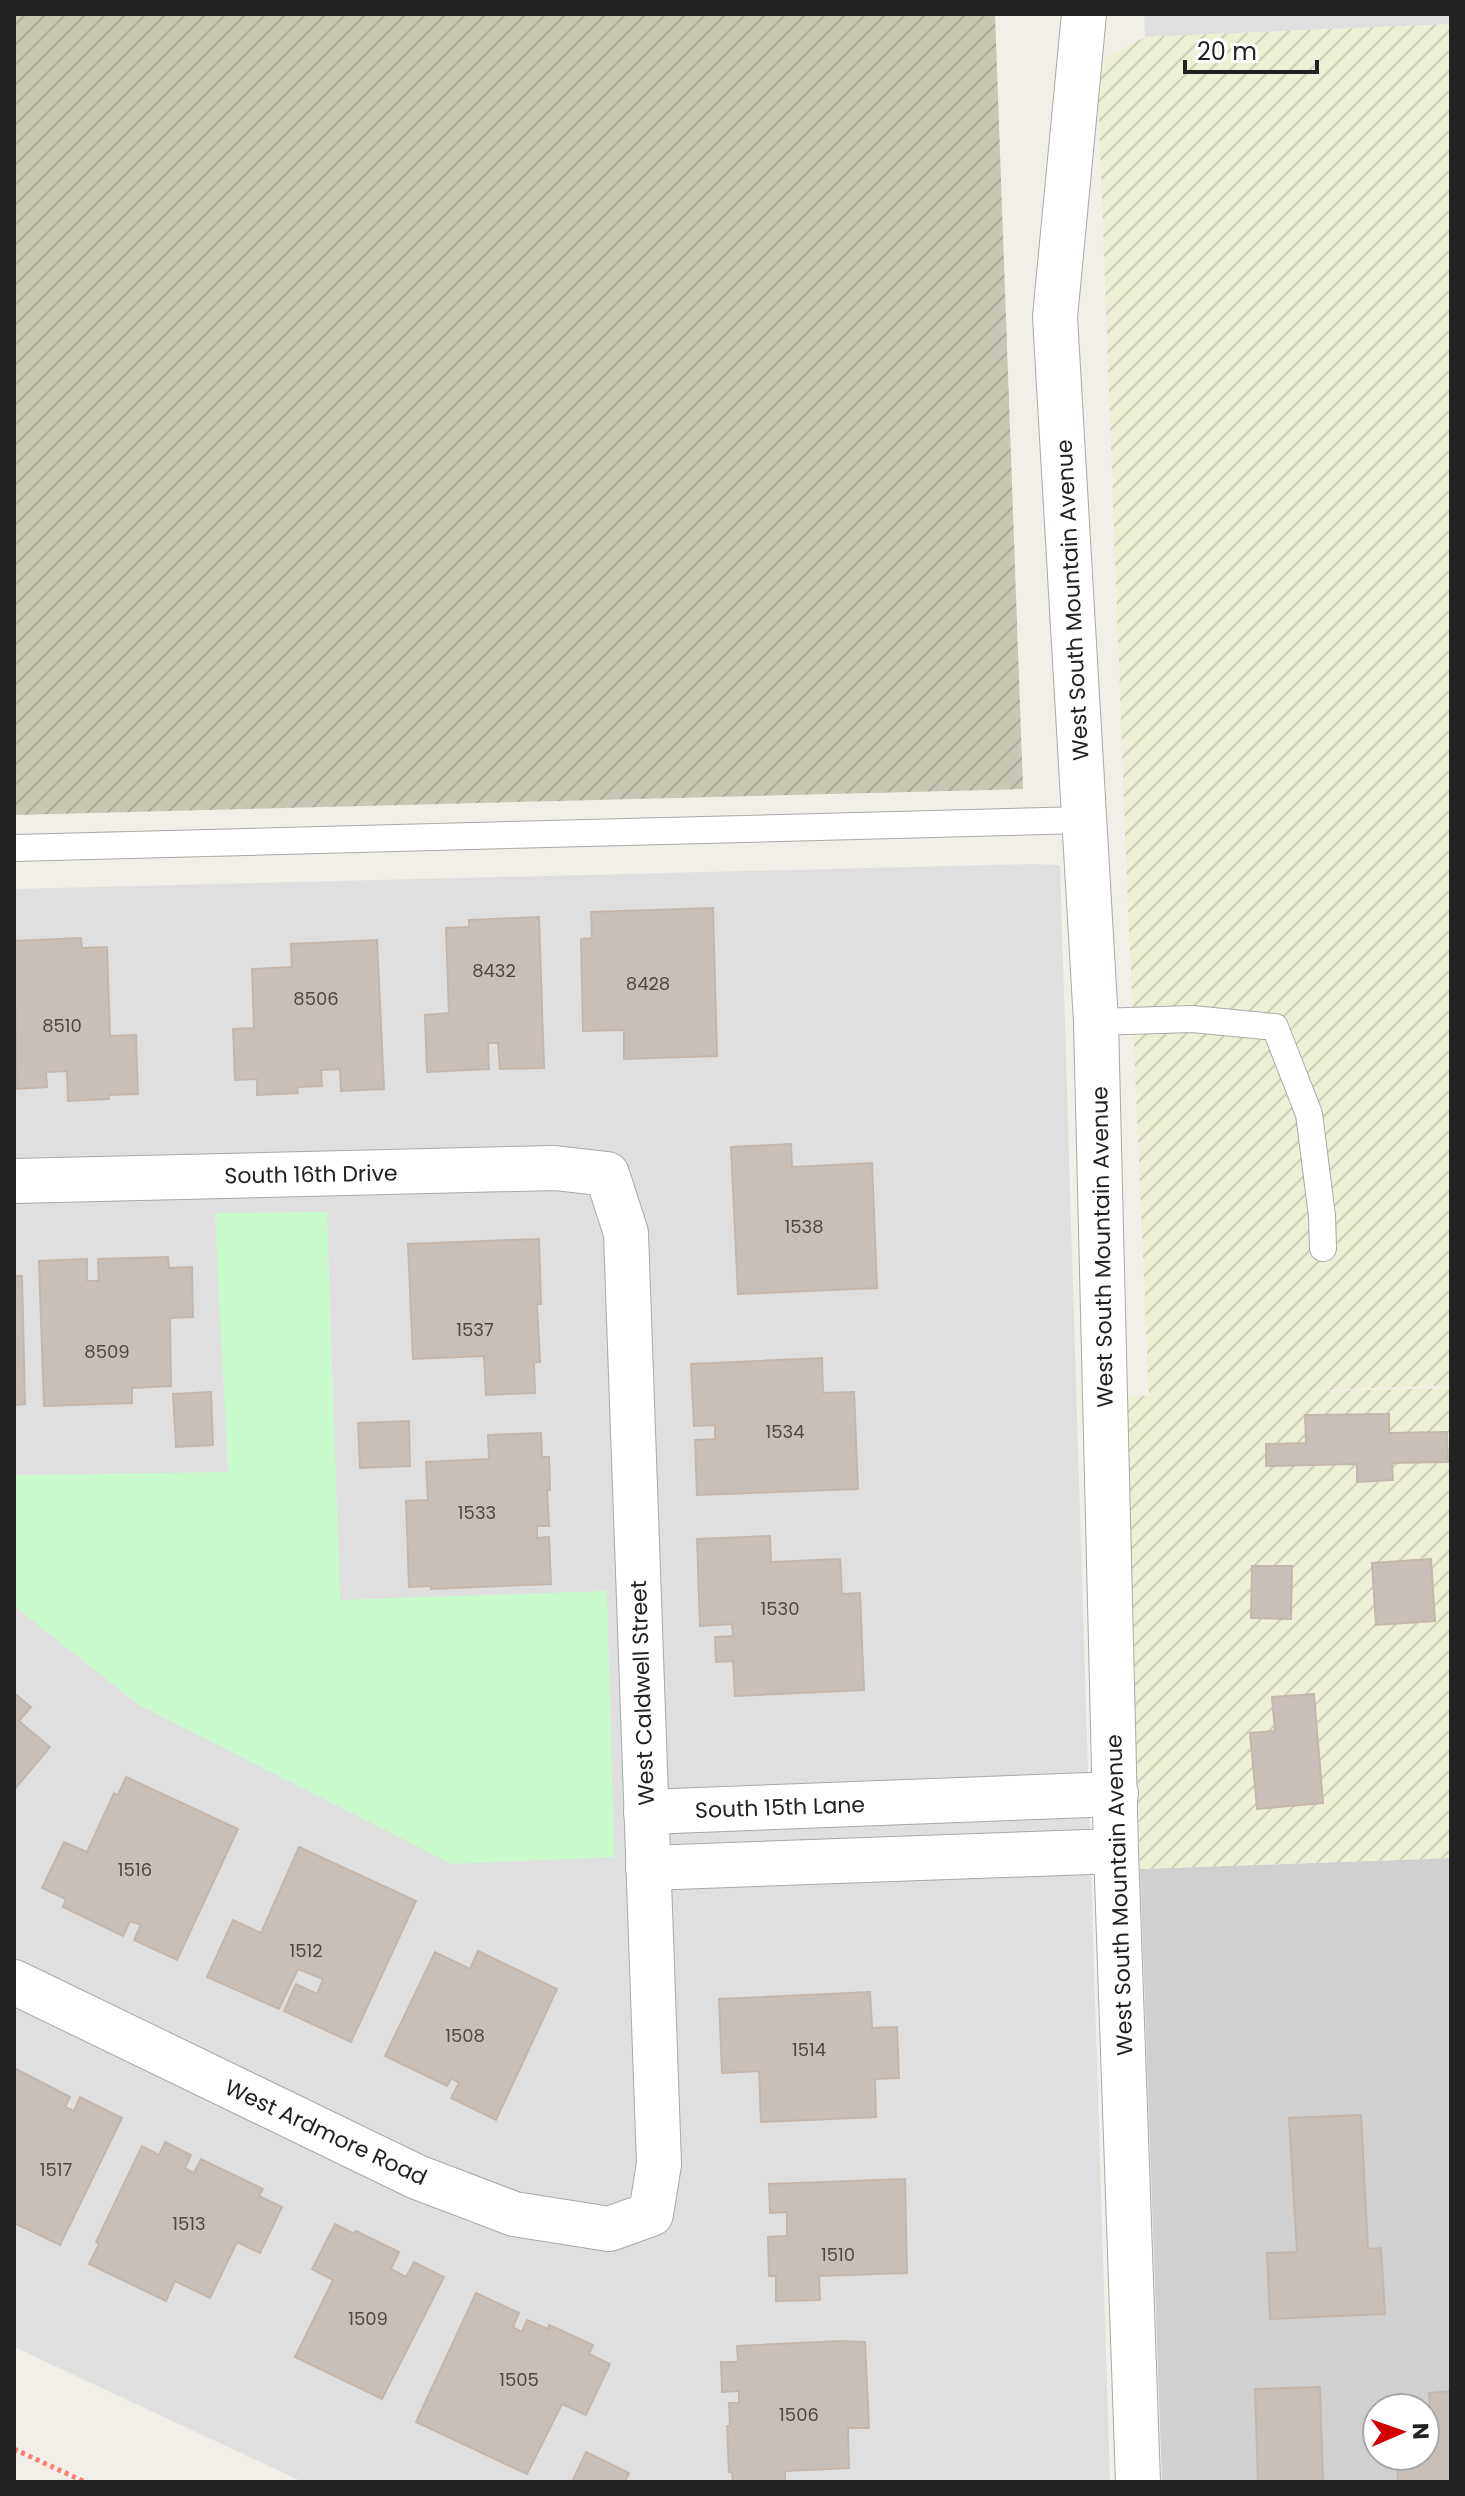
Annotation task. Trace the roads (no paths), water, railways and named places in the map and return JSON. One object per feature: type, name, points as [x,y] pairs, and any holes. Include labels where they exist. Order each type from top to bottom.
[{"type":"street","name":"West South Mountain Avenue","points":[[1084,14],[1055,317],[1096,1022],[1116,1851],[1138,2482]]},
{"type":"street","name":"South 16th Drive","points":[[14,1181],[555,1168],[607,1174]]},
{"type":"street","name":"West Caldwell Street","points":[[607,1174],[626,1233],[659,2164],[651,2214]]},
{"type":"street","name":"South 15th Lane","points":[[646,1812],[1116,1794]]},
{"type":"street","points":[[914,1802],[916,1858]]},
{"type":"street","points":[[648,1868],[1116,1851]]},
{"type":"street","name":"West Ardmore Road","points":[[14,1982],[417,2177],[514,2214],[609,2229],[651,2214]]},
{"type":"lane","points":[[14,848],[1085,820]]},
{"type":"lane","points":[[1096,1022],[1192,1019],[1275,1027],[1309,1114],[1323,1248]]}]
